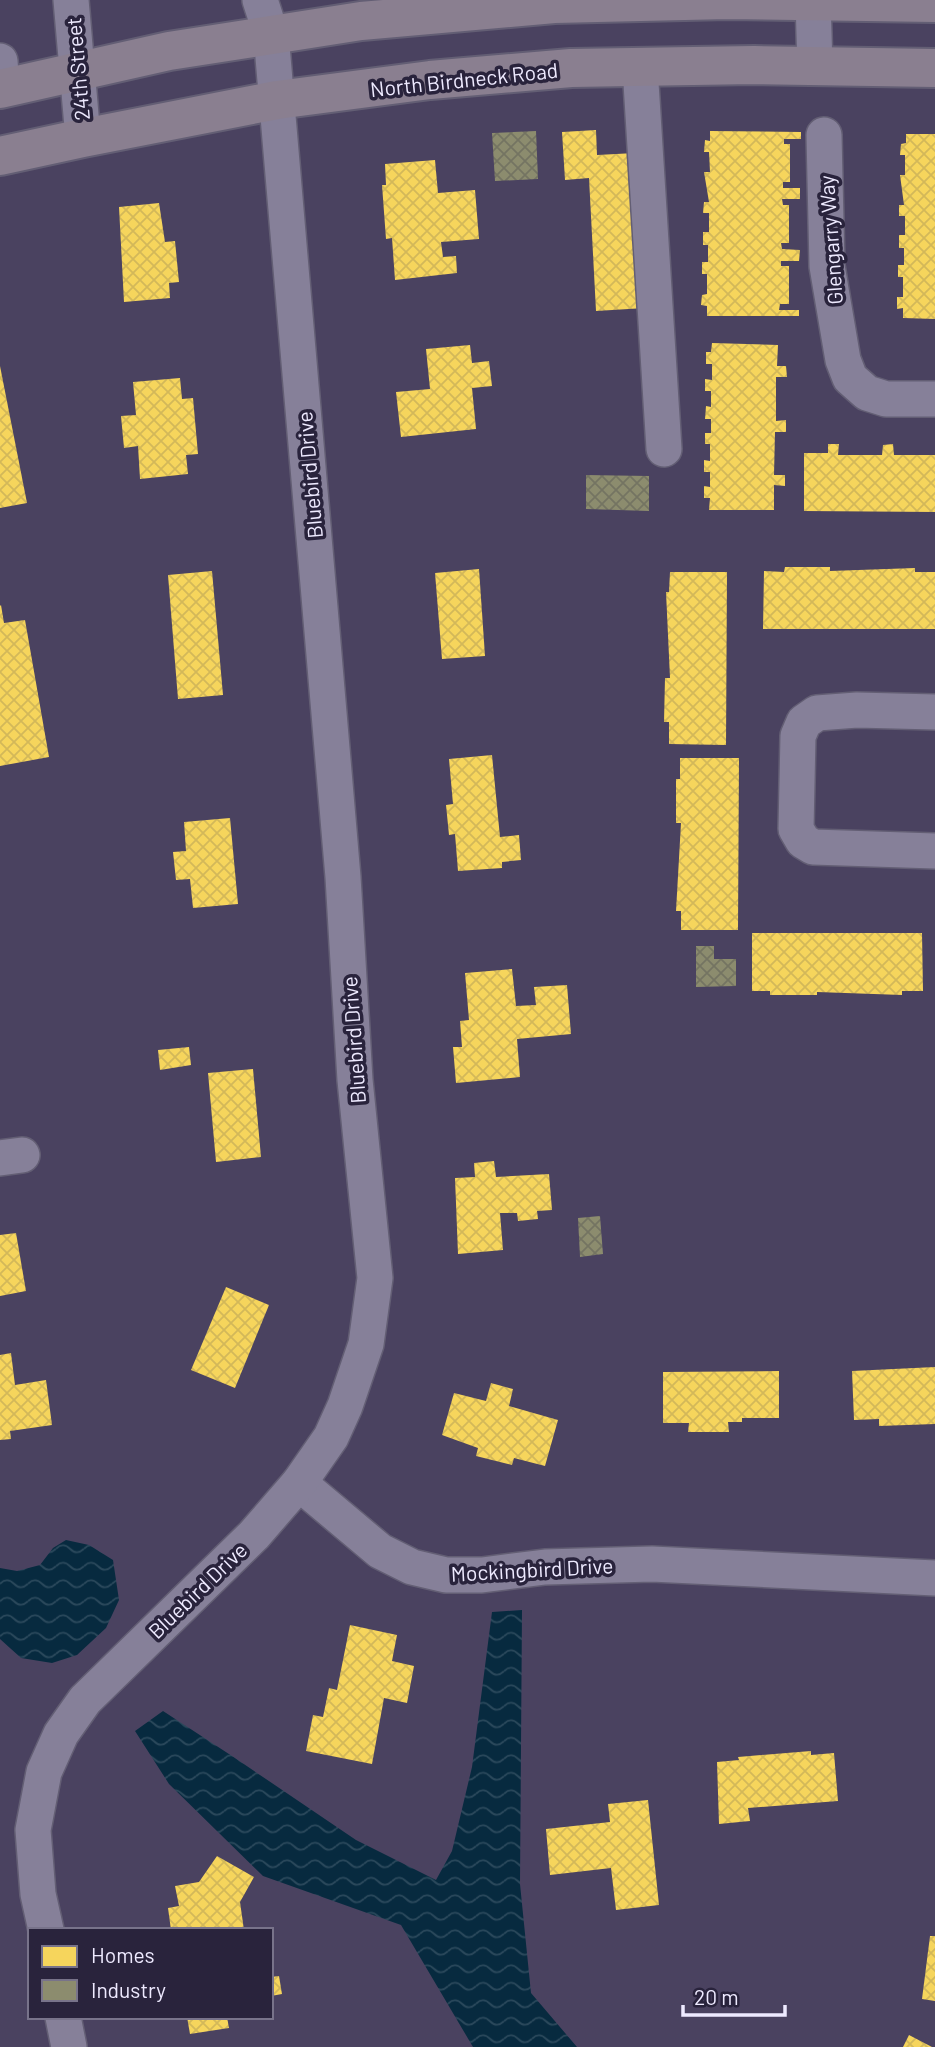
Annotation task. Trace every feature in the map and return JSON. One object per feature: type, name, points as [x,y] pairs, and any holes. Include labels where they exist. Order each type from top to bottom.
[{"type":"main road","points":[[1,80],[76,72],[169,51],[266,17],[361,21],[581,2],[714,0],[935,3]]},
{"type":"main road","name":"North Birdneck Road","points":[[0,156],[277,100],[430,80],[571,68],[754,65],[935,68]]},
{"type":"street","name":"24th Street","points":[[71,0],[83,138]]},
{"type":"street","points":[[813,1],[815,67]]},
{"type":"street","name":"Bluebird Drive","points":[[46,1928],[38,1894],[33,1830],[44,1772],[61,1734],[85,1700],[254,1535],[299,1483],[331,1437],[345,1406],[366,1344],[374,1278],[355,1080],[343,877],[277,100],[266,17]]},
{"type":"street","points":[[640,67],[664,449]]},
{"type":"street","name":"Glengarry Way","points":[[824,135],[827,266],[843,360],[850,378],[867,393],[886,399],[935,399]]},
{"type":"street","points":[[925,850],[813,847],[803,841],[796,829],[798,736],[804,722],[817,713],[857,710],[935,712]]},
{"type":"street","name":"Mockingbird Drive","points":[[299,1483],[380,1551],[412,1567],[446,1575],[482,1576],[545,1567],[652,1564],[935,1578]]},
{"type":"street","points":[[63,2019],[69,2047]]},
{"type":"water","points":[[66,1540],[89,1545],[113,1560],[119,1600],[106,1628],[77,1655],[52,1663],[21,1658],[0,1639],[0,1568],[17,1571],[40,1565],[53,1548]]},
{"type":"water","points":[[522,1610],[520,1884],[531,1993],[577,2047],[473,2047],[401,1925],[263,1876],[169,1784],[135,1731],[163,1711],[356,1840],[436,1880],[452,1851],[472,1767],[492,1612]]},
{"type":"building: Homes","points":[[596,130],[597,155],[635,153],[645,308],[596,311],[589,178],[565,180],[562,132]]},
{"type":"building: Homes","points":[[710,131],[801,132],[801,139],[784,139],[784,144],[790,144],[790,182],[783,182],[783,188],[800,188],[800,199],[782,199],[783,205],[789,205],[789,243],[781,243],[782,249],[800,250],[799,261],[781,261],[781,266],[789,266],[789,304],[780,304],[779,310],[799,310],[799,316],[707,316],[707,306],[701,305],[702,295],[707,294],[707,274],[702,274],[702,262],[708,262],[708,245],[703,245],[703,232],[709,232],[709,213],[703,213],[704,202],[709,202],[704,172],[710,172],[709,152],[704,152],[705,140],[710,141]]},
{"type":"building: Homes","points":[[906,134],[935,134],[935,319],[903,318],[903,308],[897,309],[897,297],[903,297],[903,277],[898,277],[898,265],[904,265],[904,248],[899,248],[899,235],[905,235],[905,216],[899,216],[899,205],[904,205],[900,175],[905,175],[905,155],[900,155],[901,144],[906,143]]},
{"type":"building: Homes","points":[[435,160],[438,193],[475,190],[479,239],[441,242],[443,257],[456,256],[457,273],[395,280],[392,238],[386,239],[382,185],[386,185],[385,164]]},
{"type":"building: Homes","points":[[159,203],[165,242],[175,241],[179,282],[169,283],[170,298],[124,302],[119,207]]},
{"type":"building: Homes","points":[[712,343],[778,345],[777,366],[786,366],[787,377],[776,377],[776,421],[786,420],[786,432],[775,432],[774,475],[785,475],[785,486],[774,485],[774,510],[709,510],[710,498],[704,498],[704,486],[710,487],[710,472],[704,472],[704,460],[710,461],[710,444],[705,444],[705,433],[711,433],[711,419],[705,419],[706,406],[711,407],[711,391],[705,391],[705,379],[712,380],[712,364],[706,364],[706,352],[711,352]]},
{"type":"building: Homes","points":[[470,345],[472,363],[489,361],[492,386],[472,388],[476,429],[401,437],[396,392],[430,389],[426,349]]},
{"type":"building: Homes","points":[[0,366],[27,503],[0,508]]},
{"type":"building: Homes","points":[[180,378],[182,399],[193,398],[198,454],[186,455],[188,474],[140,479],[138,446],[124,448],[121,416],[136,415],[133,382]]},
{"type":"building: Homes","points":[[828,444],[839,444],[838,455],[882,455],[883,445],[893,444],[894,455],[935,455],[935,512],[804,511],[804,453],[828,453]]},
{"type":"building: Homes","points":[[785,567],[830,567],[830,571],[915,568],[915,572],[935,572],[935,629],[763,629],[764,571],[784,572]]},
{"type":"building: Homes","points":[[479,569],[485,656],[442,659],[435,573]]},
{"type":"building: Homes","points":[[212,571],[223,695],[178,699],[168,575]]},
{"type":"building: Homes","points":[[670,572],[727,572],[726,745],[669,744],[669,722],[664,722],[665,678],[670,678],[666,592],[669,592]]},
{"type":"building: Homes","points":[[0,606],[4,623],[25,620],[49,757],[0,766]]},
{"type":"building: Homes","points":[[492,755],[500,837],[519,835],[521,860],[502,862],[502,868],[458,871],[455,834],[449,835],[446,805],[453,804],[449,759]]},
{"type":"building: Homes","points":[[680,758],[739,758],[738,930],[681,930],[681,911],[676,911],[681,823],[676,823],[676,779],[680,779]]},
{"type":"building: Homes","points":[[230,818],[238,904],[193,908],[190,879],[176,880],[173,852],[186,851],[184,822]]},
{"type":"building: Homes","points":[[752,933],[922,933],[923,991],[902,991],[902,995],[817,992],[817,995],[770,995],[770,991],[752,991]]},
{"type":"building: Homes","points":[[512,969],[516,1006],[536,1005],[534,987],[567,985],[571,1034],[517,1039],[520,1077],[456,1083],[453,1047],[462,1047],[460,1021],[469,1020],[465,973]]},
{"type":"building: Homes","points":[[189,1047],[191,1065],[160,1070],[158,1050]]},
{"type":"building: Homes","points":[[253,1069],[261,1157],[216,1162],[208,1073]]},
{"type":"building: Homes","points":[[494,1161],[496,1177],[549,1174],[552,1210],[537,1211],[538,1219],[518,1221],[517,1213],[500,1213],[503,1250],[458,1254],[455,1178],[475,1177],[474,1163]]},
{"type":"building: Homes","points":[[16,1233],[26,1291],[0,1296],[0,1235]]},
{"type":"building: Homes","points":[[226,1287],[269,1305],[235,1388],[191,1370]]},
{"type":"building: Homes","points":[[11,1353],[15,1385],[46,1380],[52,1425],[10,1431],[11,1439],[0,1440],[0,1355]]},
{"type":"building: Homes","points":[[935,1367],[935,1424],[879,1426],[879,1419],[854,1420],[852,1371]]},
{"type":"building: Homes","points":[[779,1371],[779,1418],[742,1418],[742,1422],[728,1422],[729,1432],[688,1432],[689,1423],[663,1423],[663,1372]]},
{"type":"building: Homes","points":[[491,1383],[513,1389],[509,1406],[558,1420],[545,1466],[514,1458],[512,1465],[476,1456],[478,1448],[442,1435],[454,1393],[486,1401]]},
{"type":"building: Homes","points":[[350,1625],[397,1635],[392,1661],[414,1666],[407,1703],[384,1698],[372,1764],[306,1751],[313,1715],[323,1717],[329,1688],[337,1690]]},
{"type":"building: Homes","points":[[811,1751],[811,1755],[834,1753],[838,1801],[748,1808],[750,1821],[719,1824],[717,1762],[739,1760],[738,1757]]},
{"type":"building: Homes","points":[[648,1800],[659,1905],[616,1910],[611,1868],[550,1875],[546,1829],[610,1822],[608,1804]]},
{"type":"building: Homes","points":[[217,1856],[254,1877],[240,1902],[244,1928],[171,1928],[168,1908],[179,1906],[175,1886],[199,1882]]},
{"type":"building: Homes","points":[[930,1936],[935,1936],[935,2001],[922,1999]]},
{"type":"building: Homes","points":[[279,1976],[282,1994],[273,1996],[273,1977]]},
{"type":"building: Homes","points":[[187,2019],[227,2019],[229,2028],[190,2034]]},
{"type":"building: Homes","points":[[909,2035],[932,2047],[903,2047]]},
{"type":"building: Industry","points":[[536,131],[538,179],[495,181],[492,133]]},
{"type":"building: Industry","points":[[586,475],[649,476],[649,511],[586,509]]},
{"type":"building: Industry","points":[[696,946],[714,946],[714,959],[736,959],[736,986],[696,987]]},
{"type":"building: Industry","points":[[600,1216],[603,1254],[580,1257],[578,1218]]}]
